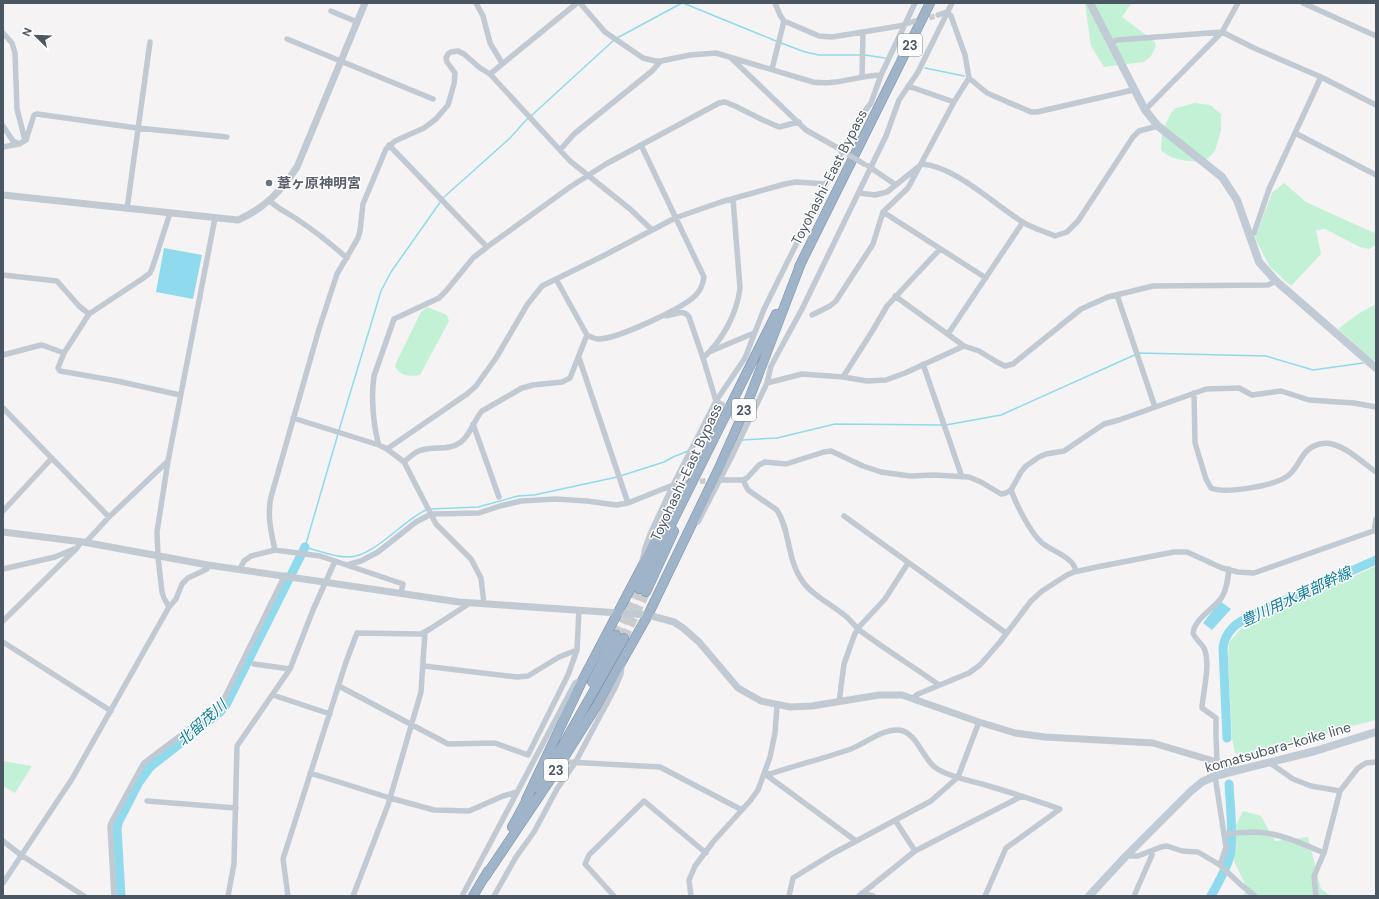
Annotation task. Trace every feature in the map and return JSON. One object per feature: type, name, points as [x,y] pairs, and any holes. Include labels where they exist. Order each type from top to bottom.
[{"type":"highway","name":"Toyohashi-East Bypass","points":[[752,363],[642,591],[716,434],[930,3]]},
{"type":"highway","name":"23","points":[[678,554],[746,407],[802,263]]},
{"type":"highway","name":"23","points":[[642,565],[709,442],[716,434]]},
{"type":"highway","points":[[623,661],[648,615],[678,554]]},
{"type":"highway","points":[[583,679],[642,565]]},
{"type":"highway","name":"23","points":[[506,839],[564,743],[620,637],[526,800]]},
{"type":"highway","name":"23","points":[[473,896],[596,707],[623,661]]},
{"type":"highway","name":"23","points":[[485,877],[526,800],[583,679]]},
{"type":"main road","points":[[1090,3],[1133,90],[1145,110],[1158,126],[1222,177],[1237,200],[1259,262],[1276,281],[1375,366]]},
{"type":"main road","name":"komatsubara-koike line","points":[[1089,896],[1126,856],[1202,782],[1215,776],[1315,751],[1376,732]]},
{"type":"street","points":[[3,195],[238,220],[252,214],[270,200],[285,184],[297,167],[365,3]]},
{"type":"street","points":[[476,3],[484,16],[490,43],[502,63]]},
{"type":"street","points":[[490,74],[576,3]]},
{"type":"street","points":[[580,3],[598,25],[615,39],[643,58],[655,61],[690,55],[716,53],[813,82],[825,83],[862,76],[881,75]]},
{"type":"street","points":[[775,3],[784,21],[820,36],[832,37],[899,26],[914,21]]},
{"type":"street","points":[[642,565],[647,542],[673,485],[716,401],[745,358],[754,332],[826,184],[858,120],[871,103],[881,75],[915,3]]},
{"type":"street","points":[[678,554],[690,538],[731,458],[747,417],[768,382],[771,366],[802,309],[871,168],[886,136],[899,100],[918,72],[952,3]]},
{"type":"street","points":[[1145,110],[1222,32],[1238,3]]},
{"type":"street","points":[[1303,3],[1376,36]]},
{"type":"street","points":[[331,11],[357,22]]},
{"type":"street","points":[[938,15],[947,12]]},
{"type":"street","points":[[947,12],[951,16],[965,55],[969,78],[987,93],[1031,112],[1037,112],[1133,90]]},
{"type":"street","points":[[772,69],[784,21]]},
{"type":"street","points":[[862,76],[863,32]]},
{"type":"street","points":[[1110,43],[1117,40],[1222,32],[1254,48],[1321,77],[1376,106]]},
{"type":"street","points":[[3,33],[12,43],[15,53],[17,109],[26,140]]},
{"type":"street","points":[[288,39],[433,99]]},
{"type":"street","points":[[127,208],[150,42]]},
{"type":"street","points":[[275,550],[269,522],[269,508],[293,418],[336,274],[348,258],[358,238],[362,204],[386,149],[395,141],[424,128],[436,119],[448,105],[454,84],[455,73],[447,62],[446,58],[448,54],[458,51],[490,74],[570,161],[630,209],[652,230]]},
{"type":"street","points":[[730,57],[806,130],[871,168],[896,185]]},
{"type":"street","points":[[560,150],[574,134],[652,71],[661,61]]},
{"type":"street","points":[[1250,236],[1254,233],[1269,189],[1321,77]]},
{"type":"street","points":[[812,315],[830,306],[836,301],[873,244],[883,212],[908,188],[954,102],[969,78]]},
{"type":"street","points":[[908,86],[954,102]]},
{"type":"street","points":[[380,445],[375,425],[373,383],[374,376],[394,319],[439,298],[474,258],[487,247],[588,175],[719,103],[725,102],[735,106],[779,127],[798,122]]},
{"type":"street","points":[[3,147],[19,144],[26,140],[34,115],[37,114],[137,128],[227,137]]},
{"type":"street","points":[[3,123],[3,126],[13,142],[19,144]]},
{"type":"street","points":[[859,193],[875,195],[887,192],[922,164],[935,166],[947,171],[986,195],[1023,222],[1055,236],[1067,232],[1078,221],[1133,137],[1139,131],[1158,126]]},
{"type":"street","points":[[1295,133],[1375,174]]},
{"type":"street","points":[[389,145],[487,247]]},
{"type":"street","points":[[641,145],[704,277],[700,290],[694,297],[663,316]]},
{"type":"street","points":[[387,449],[467,394],[476,386],[496,358],[536,292],[542,286],[675,218],[785,184],[796,182],[826,184]]},
{"type":"street","points":[[703,358],[709,352],[729,323],[738,301],[740,288],[733,199]]},
{"type":"street","points":[[270,200],[277,208],[292,216],[324,238],[348,258]]},
{"type":"street","points":[[883,212],[986,278]]},
{"type":"street","points":[[170,213],[154,266],[150,273],[89,314],[64,353],[58,368],[60,371],[180,394]]},
{"type":"street","points":[[170,607],[162,592],[157,532],[180,394],[215,218]]},
{"type":"street","points":[[948,334],[1023,222]]},
{"type":"street","points":[[843,377],[887,306],[940,249]]},
{"type":"street","points":[[3,275],[57,281],[79,306],[89,314]]},
{"type":"street","points":[[556,279],[587,335],[595,338],[606,338],[663,316],[682,312],[686,313],[689,317],[703,358],[716,401],[724,405]]},
{"type":"street","points":[[895,296],[964,346],[978,351],[1005,366],[1013,364],[1081,309],[1108,298],[1154,286],[1268,285],[1276,281]]},
{"type":"street","points":[[1117,296],[1155,407]]},
{"type":"street","points":[[709,352],[754,332]]},
{"type":"street","points":[[404,462],[421,450],[444,448],[456,445],[466,437],[477,416],[487,407],[501,401],[522,388],[567,380],[572,375],[587,335]]},
{"type":"street","points":[[3,355],[41,346],[64,353]]},
{"type":"street","points":[[768,382],[802,374],[843,377],[867,381],[886,380],[964,346]]},
{"type":"street","points":[[579,357],[628,503]]},
{"type":"street","points":[[923,364],[962,477]]},
{"type":"street","points":[[722,480],[742,480],[747,478],[765,462],[786,464],[824,452],[832,451],[863,466],[881,472],[910,476],[969,477],[981,482],[1001,494],[1011,490],[1021,472],[1033,460],[1046,454],[1064,451],[1104,424],[1206,389],[1232,387],[1239,388],[1252,395],[1281,391],[1309,400],[1354,403],[1376,407]]},
{"type":"street","points":[[1194,393],[1195,443],[1208,485],[1211,488],[1227,490],[1243,489],[1280,480],[1292,472],[1302,455],[1307,450],[1314,446],[1331,443],[1340,446],[1376,472]]},
{"type":"street","points":[[3,408],[109,517]]},
{"type":"street","points":[[293,418],[380,445],[404,462],[436,524],[471,559],[481,578],[484,604]]},
{"type":"street","points":[[473,424],[499,497]]},
{"type":"street","points":[[3,512],[52,458]]},
{"type":"street","points":[[3,620],[168,460]]},
{"type":"street","points":[[742,480],[748,490],[777,510],[779,513],[794,564],[799,577],[806,587],[844,615],[858,628],[939,685]]},
{"type":"street","points":[[346,565],[361,561],[378,552],[429,511],[479,513],[500,506],[528,501],[568,500],[616,505],[628,503],[673,485],[683,483]]},
{"type":"street","points":[[1011,490],[1014,499],[1025,519],[1040,541],[1050,549],[1071,561],[1076,572]]},
{"type":"street","points":[[844,516],[908,564],[1006,633]]},
{"type":"street","points":[[913,698],[968,673],[980,665],[1031,601],[1055,582],[1076,572],[1167,554],[1187,552],[1210,563],[1229,569],[1248,573],[1258,572],[1375,530],[1376,518]]},
{"type":"street","points":[[3,532],[208,565],[484,604],[648,615],[674,622],[683,628],[699,642],[738,688],[761,701],[778,706],[812,706],[879,695],[902,694],[979,722],[1015,733],[1045,737],[1153,743],[1217,762],[1235,771]]},
{"type":"street","points":[[3,569],[55,557],[81,544]]},
{"type":"street","points":[[240,569],[244,561],[251,556],[275,550],[297,552],[320,556],[403,584],[401,593]]},
{"type":"street","points":[[228,896],[234,864],[237,746],[290,669],[313,610],[335,561]]},
{"type":"street","points":[[839,702],[844,664],[858,628],[885,599],[908,564]]},
{"type":"street","points":[[3,884],[72,779],[176,599],[182,584],[188,578],[207,570],[208,565]]},
{"type":"street","points":[[1217,762],[1216,718],[1202,708],[1206,680],[1206,654],[1193,633],[1196,624],[1221,598],[1228,582],[1229,569]]},
{"type":"street","points":[[114,896],[110,836],[112,821],[144,763],[213,711],[224,699],[289,576]]},
{"type":"street","points":[[288,896],[283,859],[357,633],[421,634],[470,602]]},
{"type":"street","points":[[339,686],[448,744],[495,743],[528,755],[568,675],[577,650],[579,610]]},
{"type":"street","points":[[353,896],[390,798],[421,692],[424,666],[425,632]]},
{"type":"street","points":[[3,642],[111,711]]},
{"type":"street","points":[[424,666],[517,677],[528,676],[559,657],[577,650]]},
{"type":"street","points":[[494,896],[516,857],[534,832],[557,789],[575,763],[615,688],[621,674],[623,661]]},
{"type":"street","points":[[254,664],[290,669]]},
{"type":"street","points":[[462,896],[517,792],[539,757],[575,683],[583,679]]},
{"type":"street","points":[[273,695],[330,714]]},
{"type":"street","points":[[691,896],[689,880],[695,866],[758,790],[765,774],[775,733],[778,706]]},
{"type":"street","points":[[789,896],[793,878],[856,841],[931,801],[958,777],[979,722]]},
{"type":"street","points":[[765,774],[770,774],[841,752],[884,733],[901,730],[911,736],[936,769],[1060,809],[1006,848],[985,896]]},
{"type":"street","points":[[568,762],[660,767],[742,810]]},
{"type":"street","points":[[1316,896],[1314,876],[1324,853],[1340,791],[1358,768],[1366,763],[1376,762]]},
{"type":"street","points":[[1270,763],[1293,779],[1311,786],[1340,791]]},
{"type":"street","points":[[310,773],[434,810],[470,811],[503,796],[517,792]]},
{"type":"street","points":[[765,774],[856,841]]},
{"type":"street","points":[[1215,776],[1226,847],[1220,865]]},
{"type":"street","points":[[861,895],[915,852],[1022,796]]},
{"type":"street","points":[[147,801],[236,808]]},
{"type":"street","points":[[614,896],[585,864],[585,861],[589,855],[644,801],[706,853]]},
{"type":"street","points":[[895,820],[915,852]]},
{"type":"street","points":[[1225,834],[1256,832],[1283,837],[1324,853]]},
{"type":"street","points":[[3,841],[84,896]]},
{"type":"street","points":[[1126,856],[1138,856],[1167,846],[1182,851],[1198,852],[1220,865],[1255,896]]},
{"type":"street","points":[[1134,896],[1152,855],[1152,851]]},
{"type":"street","points":[[861,895],[873,896]]},
{"type":"green space","points":[[1085,3],[1135,3],[1130,5],[1122,17],[1154,41],[1156,46],[1151,56],[1144,62],[1104,67],[1091,46]]},
{"type":"green space","points":[[1194,103],[1210,105],[1221,114],[1221,131],[1215,151],[1204,162],[1187,161],[1175,158],[1165,154],[1161,150],[1164,128],[1174,109]]},
{"type":"green space","points":[[1284,183],[1306,202],[1374,233],[1376,230],[1376,245],[1369,249],[1360,247],[1325,229],[1316,230],[1321,254],[1291,286],[1270,267],[1255,238],[1272,193]]},
{"type":"green space","points":[[1376,304],[1376,360],[1373,360],[1338,329],[1358,314]]},
{"type":"green space","points":[[427,307],[447,315],[449,321],[420,375],[413,376],[402,374],[395,365],[421,312]]},
{"type":"green space","points":[[1376,566],[1376,720],[1340,729],[1251,759],[1235,753],[1232,738],[1228,658],[1229,642],[1243,627]]},
{"type":"green space","points":[[3,761],[32,766],[15,793],[3,786]]},
{"type":"green space","points":[[1243,811],[1261,816],[1275,841],[1308,837],[1321,889],[1331,896],[1244,896],[1246,886],[1234,861],[1232,833]]},
{"type":"water","points":[[164,248],[202,255],[193,299],[156,292]]},
{"type":"water","points":[[1220,601],[1231,609],[1212,630],[1203,623]]},
{"type":"waterway","points":[[617,38],[682,3]]},
{"type":"waterway","points":[[683,3],[776,41]]},
{"type":"waterway","points":[[531,116],[614,40]]},
{"type":"waterway","points":[[781,43],[805,52],[819,55],[861,55]]},
{"type":"waterway","points":[[865,55],[885,58]]},
{"type":"waterway","points":[[925,68],[964,76]]},
{"type":"waterway","points":[[443,198],[510,138],[528,118]]},
{"type":"waterway","points":[[339,430],[381,291],[391,272],[441,201]]},
{"type":"waterway","points":[[946,425],[1001,415],[1139,353],[1266,356],[1313,370],[1363,363]]},
{"type":"waterway","points":[[742,440],[777,438],[835,424],[942,425]]},
{"type":"waterway","points":[[338,434],[305,547],[337,556],[348,557],[358,555],[378,545],[407,522],[426,510]]},
{"type":"waterway","points":[[620,476],[664,462],[688,451]]},
{"type":"waterway","points":[[430,509],[478,507],[518,496],[534,495],[617,477]]},
{"type":"waterway","name":"北留茂川","points":[[121,896],[117,829],[118,823],[139,782],[150,767],[219,713],[226,705],[305,547]]},
{"type":"waterway","name":"豊川用水東部幹線","points":[[1227,738],[1223,648],[1229,631],[1243,620],[1254,614],[1376,560]]},
{"type":"waterway","name":"豊川用水東部幹線","points":[[1211,896],[1230,856],[1232,830],[1229,784]]},
{"type":"tunnel","points":[[921,20],[938,15]]},
{"type":"tunnel","points":[[728,407],[745,415]]},
{"type":"tunnel","points":[[683,483],[714,480]]},
{"type":"tunnel","points":[[616,635],[639,589]]},
{"type":"tunnel","points":[[624,638],[646,592]]},
{"type":"place","name":"葦ヶ原神明宮","points":[[269,183]]}]
